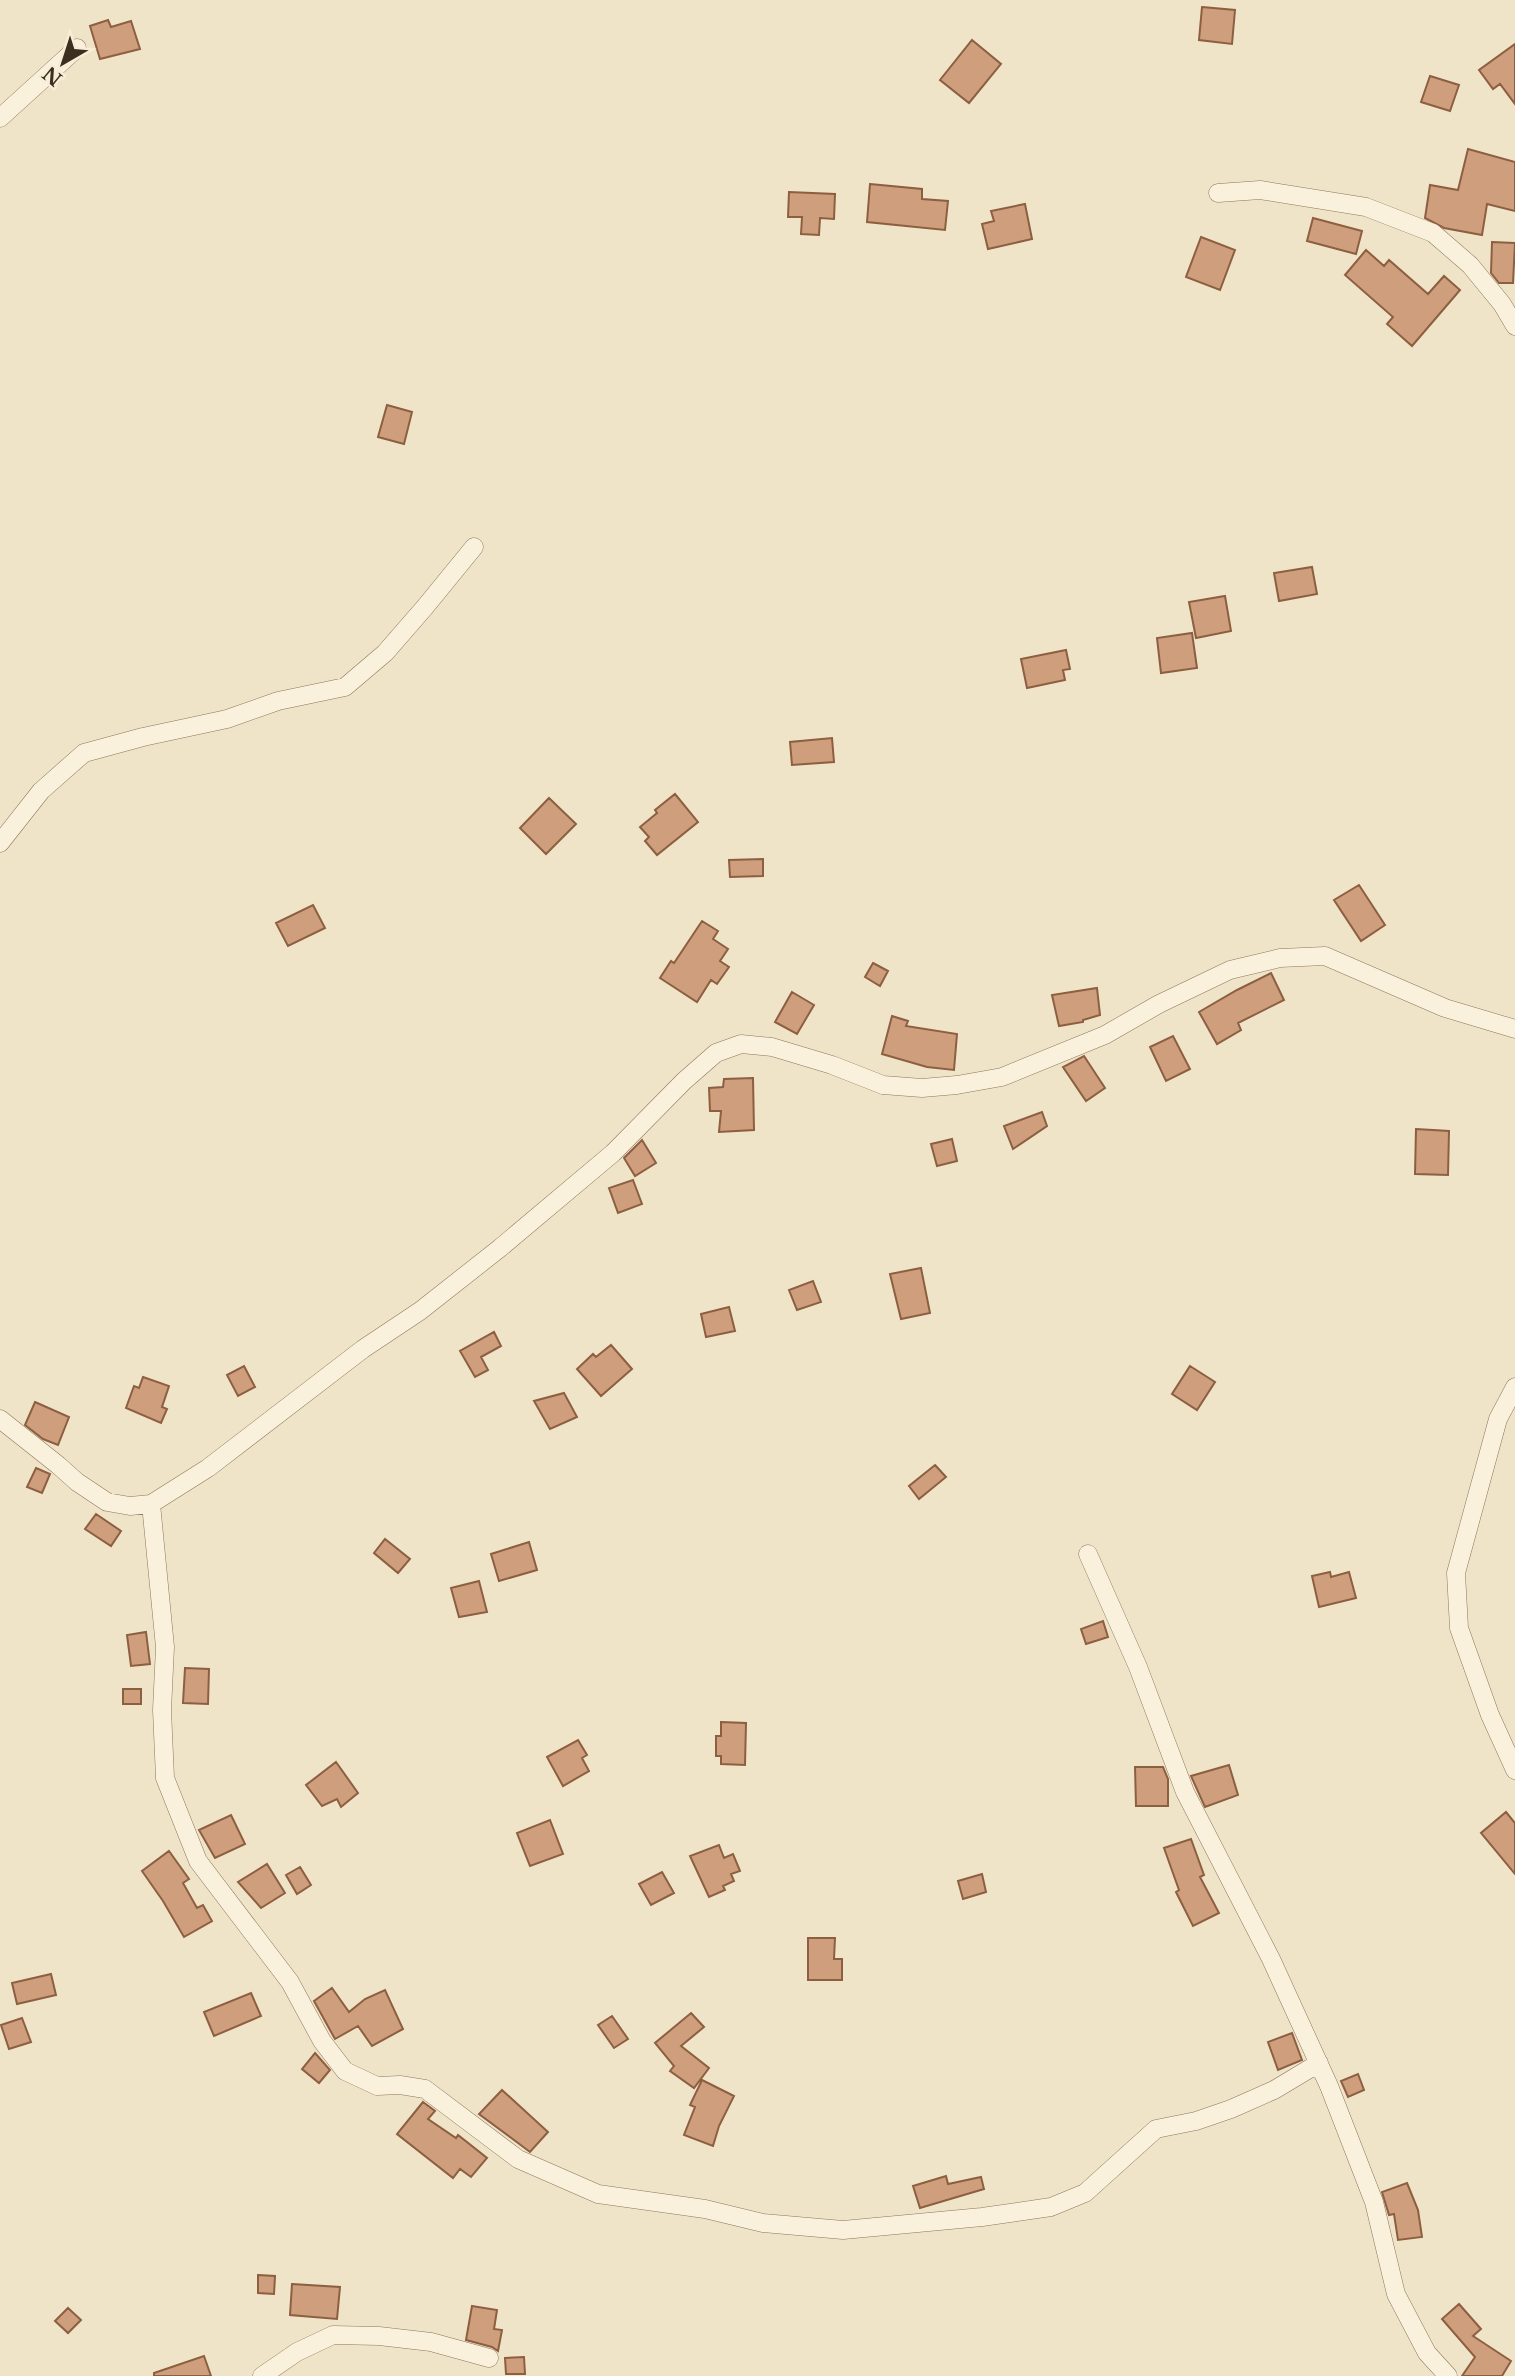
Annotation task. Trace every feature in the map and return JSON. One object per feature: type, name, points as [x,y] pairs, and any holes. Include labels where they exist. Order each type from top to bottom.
[{"type":"street","points":[[0,118],[77,48]]},
{"type":"street","points":[[1218,192],[1260,190],[1366,207],[1433,233],[1470,265],[1502,304],[1515,326]]},
{"type":"street","points":[[0,843],[41,791],[84,753],[227,719],[278,701],[345,687],[385,653],[474,547]]},
{"type":"street","points":[[0,1419],[77,1482],[107,1502],[130,1506],[151,1504],[208,1468],[363,1349],[430,1303],[613,1153],[684,1081],[716,1053],[741,1044],[772,1047],[832,1065],[883,1085],[922,1088],[957,1085],[1002,1077],[1105,1035],[1159,1004],[1230,970],[1280,958],[1325,956],[1445,1008],[1515,1029]]},
{"type":"street","points":[[1515,1387],[1498,1419],[1456,1573],[1459,1628],[1490,1715],[1515,1770]]},
{"type":"street","points":[[151,1504],[165,1647],[162,1710],[165,1778],[198,1861],[290,1982],[322,2041],[345,2071],[377,2086],[400,2085],[425,2089],[518,2159],[598,2193],[705,2209],[763,2223],[843,2230],[982,2217],[1051,2207],[1085,2193],[1156,2129],[1196,2121],[1231,2109],[1274,2090],[1319,2063]]},
{"type":"street","points":[[1088,1554],[1138,1667],[1185,1793],[1271,1959],[1319,2063],[1374,2203],[1396,2294],[1427,2353],[1448,2376]]},
{"type":"street","points":[[262,2376],[297,2352],[333,2336],[379,2336],[431,2342],[489,2358]]},
{"type":"building","points":[[1202,7],[1235,10],[1232,44],[1199,40]]},
{"type":"building","points":[[108,20],[111,27],[131,21],[140,49],[100,59],[90,26]]},
{"type":"building","points":[[972,40],[1001,64],[969,103],[940,80]]},
{"type":"building","points":[[1515,44],[1515,104],[1500,84],[1493,89],[1479,70]]},
{"type":"building","points":[[1430,76],[1459,85],[1450,111],[1421,102]]},
{"type":"building","points":[[1468,149],[1515,162],[1515,211],[1487,204],[1482,235],[1444,228],[1425,218],[1430,185],[1458,190]]},
{"type":"building","points":[[870,184],[922,189],[922,199],[948,201],[945,230],[867,222]]},
{"type":"building","points":[[789,192],[835,194],[834,219],[820,218],[819,235],[801,234],[802,217],[788,217]]},
{"type":"building","points":[[1025,204],[1032,239],[988,249],[982,224],[994,221],[991,211]]},
{"type":"building","points":[[1313,218],[1362,231],[1356,254],[1307,241]]},
{"type":"building","points":[[1201,237],[1235,250],[1220,290],[1186,277]]},
{"type":"building","points":[[1492,242],[1515,243],[1513,283],[1499,283],[1491,273]]},
{"type":"building","points":[[1366,250],[1384,266],[1389,260],[1428,294],[1444,276],[1460,290],[1412,346],[1387,324],[1393,317],[1345,275]]},
{"type":"building","points":[[387,405],[412,412],[404,444],[378,437]]},
{"type":"building","points":[[1312,567],[1317,594],[1279,601],[1274,573]]},
{"type":"building","points":[[1225,596],[1231,631],[1196,638],[1189,602]]},
{"type":"building","points":[[1192,633],[1197,668],[1161,673],[1157,638]]},
{"type":"building","points":[[1066,650],[1070,669],[1063,670],[1065,680],[1027,688],[1021,659]]},
{"type":"building","points":[[832,738],[834,762],[792,765],[790,742]]},
{"type":"building","points":[[675,794],[698,822],[657,855],[645,841],[649,837],[640,827]]},
{"type":"building","points":[[549,798],[576,824],[546,854],[520,828]]},
{"type":"building","points":[[763,859],[763,876],[730,877],[729,860]]},
{"type":"building","points":[[1359,885],[1385,925],[1361,941],[1334,900]]},
{"type":"building","points":[[313,905],[325,928],[288,946],[276,923]]},
{"type":"building","points":[[702,921],[718,931],[713,939],[728,949],[720,961],[729,967],[717,984],[711,980],[697,1002],[660,978],[671,961],[674,963]]},
{"type":"building","points":[[873,963],[888,971],[880,986],[865,977]]},
{"type":"building","points":[[1271,973],[1284,1000],[1238,1023],[1241,1030],[1217,1044],[1199,1012]]},
{"type":"building","points":[[1097,988],[1100,1015],[1083,1022],[1059,1026],[1052,995]]},
{"type":"building","points":[[792,992],[814,1005],[797,1034],[775,1022]]},
{"type":"building","points":[[892,1016],[908,1021],[906,1026],[957,1034],[954,1070],[927,1067],[882,1054]]},
{"type":"building","points":[[1173,1036],[1190,1069],[1166,1081],[1150,1047]]},
{"type":"building","points":[[1084,1056],[1105,1088],[1086,1101],[1063,1067]]},
{"type":"building","points":[[753,1078],[754,1130],[719,1132],[721,1111],[710,1111],[709,1088],[723,1087],[724,1079]]},
{"type":"building","points":[[1042,1112],[1047,1126],[1013,1149],[1004,1126]]},
{"type":"building","points":[[1416,1129],[1449,1131],[1448,1175],[1415,1174]]},
{"type":"building","points":[[952,1139],[957,1161],[937,1166],[931,1144]]},
{"type":"building","points":[[642,1140],[656,1163],[635,1176],[624,1158]]},
{"type":"building","points":[[633,1180],[642,1204],[618,1213],[609,1188]]},
{"type":"building","points":[[921,1268],[930,1313],[901,1319],[890,1274]]},
{"type":"building","points":[[813,1281],[821,1302],[797,1310],[789,1290]]},
{"type":"building","points":[[729,1307],[735,1331],[706,1337],[701,1314]]},
{"type":"building","points":[[494,1332],[501,1346],[481,1357],[488,1370],[475,1377],[460,1351]]},
{"type":"building","points":[[611,1345],[632,1369],[601,1396],[577,1369],[593,1354],[596,1357]]},
{"type":"building","points":[[244,1366],[255,1387],[238,1396],[227,1375]]},
{"type":"building","points":[[1190,1366],[1215,1382],[1197,1410],[1172,1394]]},
{"type":"building","points":[[143,1377],[169,1386],[162,1407],[167,1409],[161,1423],[126,1408],[134,1386],[139,1388]]},
{"type":"building","points":[[564,1393],[577,1417],[550,1429],[534,1401]]},
{"type":"building","points":[[35,1402],[69,1417],[58,1445],[43,1439],[25,1425]]},
{"type":"building","points":[[935,1465],[946,1477],[919,1499],[909,1486]]},
{"type":"building","points":[[36,1468],[50,1474],[42,1493],[27,1487]]},
{"type":"building","points":[[96,1514],[121,1531],[111,1546],[85,1529]]},
{"type":"building","points":[[385,1539],[410,1559],[398,1573],[374,1553]]},
{"type":"building","points":[[529,1542],[537,1570],[499,1581],[491,1554]]},
{"type":"building","points":[[1330,1572],[1331,1577],[1349,1572],[1356,1598],[1319,1607],[1312,1576]]},
{"type":"building","points":[[479,1581],[487,1612],[459,1617],[451,1588]]},
{"type":"building","points":[[1103,1621],[1108,1637],[1086,1644],[1081,1629]]},
{"type":"building","points":[[146,1632],[150,1664],[131,1666],[127,1635]]},
{"type":"building","points":[[185,1668],[209,1669],[208,1704],[183,1703]]},
{"type":"building","points":[[123,1689],[141,1689],[141,1704],[123,1704]]},
{"type":"building","points":[[721,1722],[746,1723],[745,1765],[721,1764],[721,1756],[716,1756],[716,1736],[721,1736]]},
{"type":"building","points":[[578,1740],[587,1755],[582,1758],[589,1771],[563,1786],[547,1757]]},
{"type":"building","points":[[336,1762],[358,1793],[341,1807],[337,1799],[322,1806],[306,1785]]},
{"type":"building","points":[[1229,1765],[1238,1795],[1205,1807],[1191,1776]]},
{"type":"building","points":[[1135,1767],[1163,1767],[1168,1779],[1168,1806],[1136,1806]]},
{"type":"building","points":[[1506,1812],[1515,1823],[1515,1874],[1481,1833]]},
{"type":"building","points":[[231,1815],[245,1844],[215,1858],[199,1830]]},
{"type":"building","points":[[550,1820],[563,1854],[530,1866],[517,1833]]},
{"type":"building","points":[[1191,1839],[1204,1875],[1200,1877],[1219,1913],[1193,1926],[1176,1892],[1179,1890],[1164,1848]]},
{"type":"building","points":[[719,1845],[724,1858],[733,1854],[740,1871],[731,1874],[734,1881],[723,1886],[725,1890],[709,1897],[690,1856]]},
{"type":"building","points":[[169,1851],[189,1879],[183,1883],[197,1908],[203,1905],[212,1921],[184,1937],[142,1871]]},
{"type":"building","points":[[267,1864],[285,1893],[261,1908],[238,1882]]},
{"type":"building","points":[[300,1867],[311,1885],[297,1894],[286,1875]]},
{"type":"building","points":[[662,1872],[674,1893],[651,1905],[639,1884]]},
{"type":"building","points":[[982,1874],[986,1892],[963,1899],[958,1881]]},
{"type":"building","points":[[808,1938],[835,1938],[834,1959],[842,1959],[842,1980],[808,1980]]},
{"type":"building","points":[[51,1974],[56,1995],[17,2004],[12,1983]]},
{"type":"building","points":[[332,1988],[349,2012],[365,1999],[385,1990],[403,2029],[372,2046],[358,2026],[335,2039],[314,2001]]},
{"type":"building","points":[[251,1993],[261,2016],[214,2036],[204,2012]]},
{"type":"building","points":[[691,2013],[704,2027],[681,2046],[709,2068],[694,2088],[670,2071],[674,2066],[655,2043]]},
{"type":"building","points":[[612,2016],[628,2039],[614,2048],[598,2025]]},
{"type":"building","points":[[22,2018],[31,2042],[9,2049],[1,2025]]},
{"type":"building","points":[[1292,2033],[1302,2060],[1278,2070],[1268,2042]]},
{"type":"building","points":[[315,2053],[330,2070],[319,2083],[302,2069]]},
{"type":"building","points":[[1358,2074],[1364,2090],[1348,2097],[1341,2081]]},
{"type":"building","points":[[702,2080],[734,2096],[719,2126],[713,2146],[684,2135],[695,2107],[690,2105]]},
{"type":"building","points":[[502,2090],[548,2132],[530,2152],[479,2114]]},
{"type":"building","points":[[423,2102],[435,2111],[428,2119],[456,2138],[458,2135],[487,2158],[471,2177],[460,2169],[453,2178],[397,2134]]},
{"type":"building","points":[[946,2176],[948,2184],[981,2177],[984,2189],[920,2208],[913,2186]]},
{"type":"building","points":[[1407,2183],[1418,2210],[1422,2237],[1398,2240],[1394,2214],[1389,2215],[1382,2192]]},
{"type":"building","points":[[258,2275],[275,2276],[274,2294],[258,2293]]},
{"type":"building","points":[[292,2284],[340,2287],[337,2319],[290,2315]]},
{"type":"building","points":[[1459,2304],[1481,2329],[1473,2336],[1511,2361],[1502,2376],[1462,2376],[1475,2357],[1442,2319]]},
{"type":"building","points":[[472,2306],[497,2310],[494,2329],[502,2330],[498,2351],[466,2340]]},
{"type":"building","points":[[68,2308],[81,2320],[68,2333],[55,2321]]},
{"type":"building","points":[[204,2356],[211,2376],[154,2376],[154,2373]]},
{"type":"building","points":[[524,2357],[525,2374],[506,2374],[505,2358]]}]
